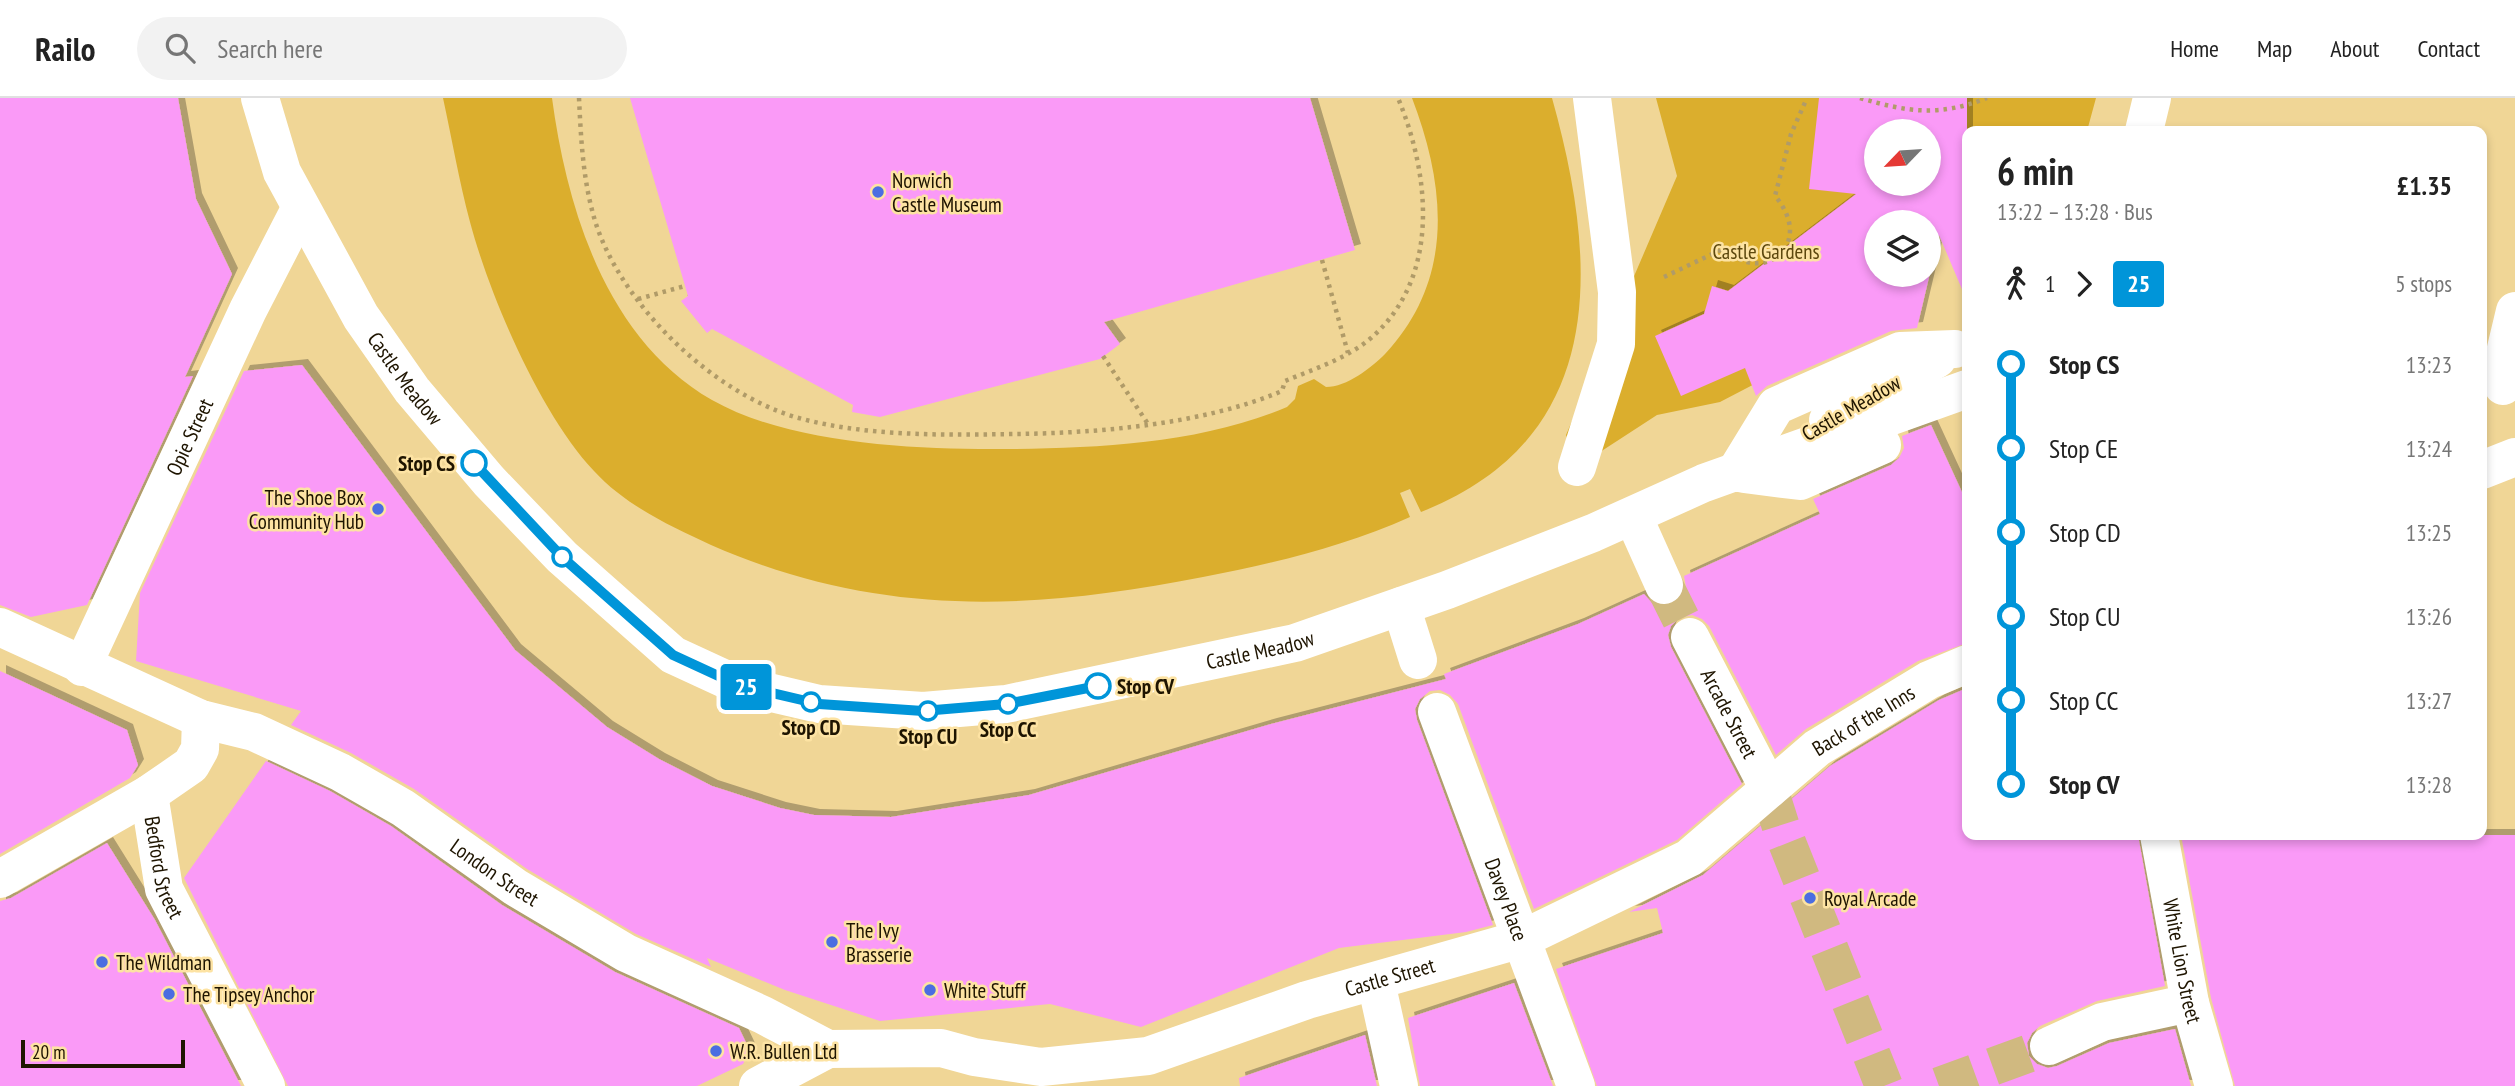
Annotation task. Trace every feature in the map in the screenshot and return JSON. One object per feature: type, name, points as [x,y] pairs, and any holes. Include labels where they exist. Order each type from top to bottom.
[{"type":"street","name":"Castle Meadow","points":[[260,98],[282,172],[361,317],[412,390],[489,481],[562,557],[673,655],[738,685],[819,704],[923,711],[1006,704],[1295,643],[1401,606],[1633,516],[1704,484],[1962,391]]},
{"type":"street","points":[[1577,467],[1616,344],[1630,289],[1592,98]]},
{"type":"street","points":[[2145,126],[2152,98]]},
{"type":"street","name":"Opie Street","points":[[82,667],[248,310],[300,209]]},
{"type":"street","points":[[2500,385],[2515,311]]},
{"type":"street","name":"Castle Meadow","points":[[1735,473],[1961,346]]},
{"type":"street","points":[[1735,473],[1800,481],[1935,423],[1962,408]]},
{"type":"street","points":[[2487,468],[2515,457]]},
{"type":"street","points":[[1633,516],[1664,585]]},
{"type":"street","points":[[1401,606],[1418,660]]},
{"type":"street","name":"London Street","points":[[0,627],[82,667],[201,719],[254,732],[340,772],[403,807],[515,887],[626,953],[763,1015],[828,1049],[941,1048],[972,1072]]},
{"type":"street","name":"Arcade Street","points":[[1690,637],[1769,789]]},
{"type":"street","name":"Back of the Inns","points":[[1769,789],[1817,748],[1857,722],[1929,680],[1962,666]]},
{"type":"street","name":"Davey Place","points":[[1437,712],[1576,1086]]},
{"type":"street","points":[[0,879],[149,794],[191,765],[200,749],[201,719]]},
{"type":"street","name":"Castle Street","points":[[972,1072],[1148,1056],[1307,1000],[1522,939],[1689,859],[1769,789]]},
{"type":"street","name":"Bedford Street","points":[[149,794],[164,889],[267,1086]]},
{"type":"street","name":"White Lion Street","points":[[2160,840],[2190,1003],[2214,1086]]},
{"type":"street","points":[[1376,982],[1399,1086]]},
{"type":"street","points":[[2049,1046],[2102,1022],[2190,1003]]},
{"type":"street","points":[[758,1086],[828,1049]]},
{"type":"path","points":[[579,98],[583,159],[595,222],[619,273],[666,333],[705,368],[747,397],[796,417],[869,430],[931,434],[1037,434],[1147,424],[1264,399],[1282,391],[1285,381],[1349,353],[1372,338],[1401,300],[1420,248],[1424,193],[1411,136],[1398,98]]},
{"type":"path","points":[[1630,289],[1725,248],[1735,259],[1752,265],[1769,261],[1785,249],[1792,231],[1786,209],[1774,196],[1791,134],[1807,98]]},
{"type":"path","points":[[1860,98],[1905,111],[1948,110],[1987,98]]},
{"type":"path","points":[[1322,260],[1349,353]]},
{"type":"path","points":[[638,299],[685,286]]},
{"type":"path","points":[[1103,356],[1147,424]]},
{"type":"green space","points":[[443,98],[552,98],[569,184],[582,227],[598,268],[619,308],[645,343],[676,374],[712,400],[744,415],[818,436],[898,446],[976,449],[1081,447],[1151,441],[1221,429],[1254,419],[1287,407],[1295,399],[1298,386],[1314,379],[1326,387],[1334,386],[1366,371],[1385,354],[1408,325],[1424,295],[1433,264],[1438,231],[1437,198],[1432,165],[1412,98],[1552,98],[1578,221],[1581,282],[1575,339],[1558,392],[1528,439],[1483,480],[1421,512],[1410,489],[1400,493],[1410,517],[1360,537],[1230,572],[1076,597],[954,601],[894,596],[833,586],[773,569],[711,545],[664,522],[606,483],[574,447],[537,387],[490,285],[466,207]]},
{"type":"green space","name":"Castle Gardens","points":[[1656,98],[2096,98],[2088,126],[1962,126],[1962,131],[1941,131],[1941,119],[1864,119],[1864,196],[1923,196],[1920,210],[1864,210],[1864,287],[1907,288],[1862,328],[1720,402],[1657,415],[1577,467],[1566,435],[1677,176]]},
{"type":"building","points":[[0,98],[178,98],[196,199],[232,274],[185,377],[193,376],[87,605],[31,617],[0,605]]},
{"type":"building","name":"Norwich Castle Museum","points":[[630,98],[1310,98],[1355,250],[1104,322],[1120,344],[1100,359],[880,417],[852,412],[853,405],[712,329],[707,333],[681,301],[688,296]]},
{"type":"building","points":[[1819,98],[1967,98],[1967,126],[1962,126],[1962,289],[1941,240],[1941,210],[1864,210],[1864,287],[1927,287],[1917,328],[1891,331],[1767,386],[1756,396],[1745,368],[1681,396],[1655,336],[1704,314],[1712,286],[1728,291],[1856,194],[1809,189]]},
{"type":"building","points":[[302,365],[515,650],[607,727],[659,759],[712,786],[780,808],[814,815],[891,817],[1029,795],[1271,724],[1446,679],[1444,674],[1578,624],[1644,594],[1652,603],[1662,607],[1672,605],[1682,597],[1686,587],[1684,576],[1820,514],[1813,499],[1891,465],[1899,458],[1904,448],[1902,436],[1931,425],[1962,492],[1962,645],[1918,661],[1806,729],[1776,755],[1709,626],[1692,615],[1679,618],[1671,626],[1668,635],[1671,647],[1742,784],[1677,840],[1534,909],[1458,704],[1450,695],[1440,690],[1430,691],[1420,699],[1415,709],[1417,720],[1493,925],[1466,932],[1339,948],[1141,1027],[1050,1004],[880,1021],[785,990],[707,958],[711,967],[636,934],[527,869],[414,789],[351,753],[291,725],[301,711],[136,661],[140,593],[244,371]]},
{"type":"building","points":[[0,671],[127,730],[138,765],[130,778],[0,854]]},
{"type":"building","points":[[1962,690],[1962,840],[2139,840],[2165,986],[2097,1001],[2040,1026],[2032,1033],[2027,1043],[2029,1056],[2037,1064],[2048,1068],[2109,1043],[2175,1029],[2191,1086],[1597,1086],[1556,969],[1663,933],[1657,908],[1629,912],[1703,875],[1830,766],[1939,700]]},
{"type":"building","points":[[266,761],[330,791],[391,826],[502,905],[615,972],[739,1028],[750,1051],[743,1064],[697,1086],[288,1086],[184,878]]},
{"type":"building","points":[[2487,835],[2515,835],[2515,1086],[2235,1086],[2211,998],[2182,840],[2487,840]]},
{"type":"building","points":[[107,843],[155,920],[241,1086],[0,1086],[0,901],[11,898]]},
{"type":"building","points":[[1514,983],[1553,1086],[1420,1086],[1408,1018]]},
{"type":"building","points":[[1365,1035],[1377,1086],[1240,1086],[1239,1078]]},
{"type":"tunnel","points":[[1664,585],[1690,637]]},
{"type":"tunnel","points":[[1769,789],[1782,830],[1884,1086]]},
{"type":"tunnel","points":[[1939,1086],[2049,1046]]},
{"type":"bus line","name":"25","points":[[474,463],[562,557],[673,655],[738,685],[819,704],[923,711],[1006,704],[1098,686]]},
{"type":"place","name":"Norwich Castle Museum","points":[[878,192]]},
{"type":"place","name":"Stop CS","points":[[474,463]]},
{"type":"place","name":"The Shoe Box Community Hub","points":[[378,509]]},
{"type":"place","name":"Stop CV","points":[[1098,686]]},
{"type":"place","name":"Stop CD","points":[[811,702]]},
{"type":"place","name":"Stop CC","points":[[1008,704]]},
{"type":"place","name":"Stop CU","points":[[928,711]]},
{"type":"place","name":"Royal Arcade","points":[[1810,898]]},
{"type":"place","name":"The Ivy Brasserie","points":[[832,942]]},
{"type":"place","name":"The Wildman","points":[[102,962]]},
{"type":"place","name":"White Stuff","points":[[930,990]]},
{"type":"place","name":"The Tipsey Anchor","points":[[169,994]]},
{"type":"place","name":"W.R. Bullen Ltd","points":[[716,1051]]}]
